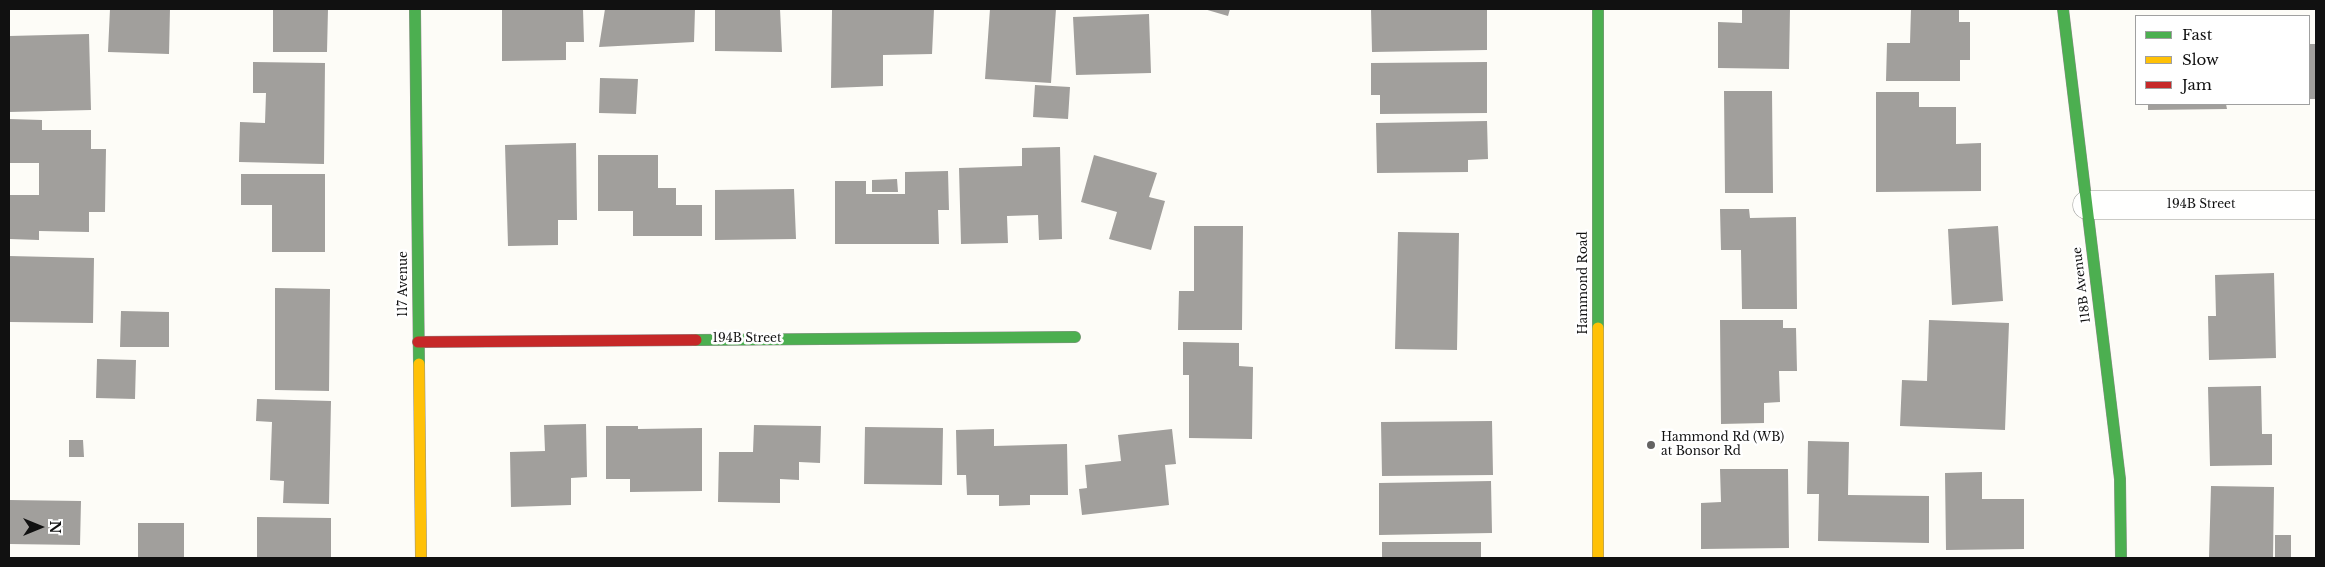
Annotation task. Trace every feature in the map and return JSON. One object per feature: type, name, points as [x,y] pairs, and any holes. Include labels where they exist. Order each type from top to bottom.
[{"type":"street","name":"117 Avenue","points":[[415,9],[421,558]]},
{"type":"street","name":"Hammond Road","points":[[1598,9],[1598,558]]},
{"type":"street","name":"118B Avenue","points":[[2063,9],[2120,479],[2121,558]]},
{"type":"street","name":"194B Street","points":[[2087,205],[2316,205]]},
{"type":"street","name":"194B Street","points":[[418,342],[1075,337]]},
{"type":"building","points":[[110,9],[170,9],[169,54],[108,52]]},
{"type":"building","points":[[273,9],[328,9],[327,52],[273,52]]},
{"type":"building","points":[[502,9],[583,9],[584,42],[566,42],[566,60],[502,61]]},
{"type":"building","points":[[605,9],[695,9],[694,42],[599,47]]},
{"type":"building","points":[[715,9],[780,9],[782,52],[715,51]]},
{"type":"building","points":[[934,9],[932,54],[883,55],[883,86],[831,88],[832,10]]},
{"type":"building","points":[[990,9],[1056,9],[1051,83],[985,79]]},
{"type":"building","points":[[1204,9],[1230,9],[1228,16]]},
{"type":"building","points":[[1371,9],[1487,9],[1487,50],[1372,52]]},
{"type":"building","points":[[1742,9],[1790,9],[1789,69],[1718,68],[1718,22],[1742,23]]},
{"type":"building","points":[[1911,9],[1959,9],[1959,22],[1970,22],[1970,60],[1960,60],[1960,81],[1886,81],[1887,43],[1910,43]]},
{"type":"building","points":[[1149,14],[1151,73],[1076,75],[1073,17]]},
{"type":"building","points":[[89,34],[91,110],[9,112],[9,36]]},
{"type":"building","points":[[2310,44],[2316,44],[2316,99],[2310,99]]},
{"type":"building","points":[[253,62],[325,63],[324,164],[239,162],[240,122],[265,123],[266,93],[253,93]]},
{"type":"building","points":[[1487,62],[1487,113],[1380,114],[1380,95],[1371,95],[1371,63]]},
{"type":"building","points":[[600,78],[638,79],[636,114],[599,113]]},
{"type":"building","points":[[1035,85],[1070,87],[1068,119],[1033,117]]},
{"type":"building","points":[[1724,91],[1772,91],[1773,193],[1725,193]]},
{"type":"building","points":[[1876,92],[1919,92],[1919,107],[1956,107],[1956,144],[1981,143],[1981,191],[1876,192]]},
{"type":"building","points":[[2148,105],[2226,105],[2227,109],[2148,110]]},
{"type":"building","points":[[9,119],[42,120],[42,130],[91,130],[91,149],[106,149],[105,212],[89,212],[89,232],[39,231],[39,240],[9,239],[9,195],[39,195],[39,163],[9,163]]},
{"type":"building","points":[[1487,121],[1488,159],[1468,160],[1468,172],[1377,173],[1376,123]]},
{"type":"building","points":[[576,143],[577,220],[558,220],[558,245],[508,246],[505,145]]},
{"type":"building","points":[[1060,147],[1062,239],[1039,240],[1038,215],[1007,216],[1008,243],[961,244],[959,168],[1022,166],[1022,148]]},
{"type":"building","points":[[598,155],[658,155],[658,188],[676,188],[676,205],[702,205],[702,236],[633,236],[633,211],[598,211]]},
{"type":"building","points":[[1094,155],[1157,173],[1149,197],[1165,201],[1151,250],[1109,239],[1117,212],[1081,202]]},
{"type":"building","points":[[948,171],[949,210],[938,210],[939,244],[835,244],[835,181],[866,181],[866,194],[905,194],[905,172]]},
{"type":"building","points":[[241,174],[325,174],[325,252],[272,252],[272,205],[241,205]]},
{"type":"building","points":[[897,179],[898,192],[872,192],[872,180]]},
{"type":"building","points":[[794,189],[796,239],[715,240],[715,190]]},
{"type":"building","points":[[1720,209],[1749,209],[1750,218],[1796,217],[1797,309],[1742,309],[1741,250],[1721,250]]},
{"type":"building","points":[[1194,226],[1243,226],[1242,330],[1178,330],[1179,291],[1194,291]]},
{"type":"building","points":[[1998,226],[2003,301],[1952,305],[1948,229]]},
{"type":"building","points":[[1398,232],[1459,233],[1457,350],[1395,349]]},
{"type":"building","points":[[9,256],[94,258],[93,323],[9,322]]},
{"type":"building","points":[[2274,273],[2276,358],[2209,360],[2208,316],[2216,316],[2215,275]]},
{"type":"building","points":[[275,288],[330,289],[329,391],[275,390]]},
{"type":"building","points":[[121,311],[169,312],[169,347],[120,347]]},
{"type":"building","points":[[1720,320],[1783,320],[1783,328],[1796,328],[1797,371],[1779,371],[1780,402],[1764,403],[1764,423],[1721,424]]},
{"type":"building","points":[[1929,320],[2009,323],[2005,430],[1900,426],[1902,380],[1927,381]]},
{"type":"building","points":[[1183,342],[1239,343],[1239,366],[1253,367],[1252,439],[1189,438],[1189,375],[1183,375]]},
{"type":"building","points":[[97,359],[136,360],[135,399],[96,398]]},
{"type":"building","points":[[2261,386],[2262,434],[2272,434],[2272,465],[2210,466],[2208,387]]},
{"type":"building","points":[[257,399],[331,401],[329,504],[283,503],[284,481],[270,480],[272,422],[256,421]]},
{"type":"building","points":[[1492,421],[1493,475],[1382,476],[1381,422]]},
{"type":"building","points":[[586,424],[587,477],[571,478],[571,505],[511,507],[510,452],[545,451],[544,425]]},
{"type":"building","points":[[754,425],[821,426],[820,463],[799,462],[799,480],[780,479],[780,503],[718,502],[719,452],[753,452]]},
{"type":"building","points":[[606,426],[638,426],[638,429],[702,428],[702,491],[630,492],[630,479],[606,479]]},
{"type":"building","points":[[865,427],[943,428],[942,485],[864,484]]},
{"type":"building","points":[[994,429],[994,446],[1067,444],[1068,495],[1030,495],[1030,505],[999,506],[999,495],[967,495],[966,475],[957,475],[956,430]]},
{"type":"building","points":[[1172,429],[1176,464],[1165,465],[1169,505],[1082,515],[1079,489],[1087,488],[1085,465],[1121,461],[1118,435]]},
{"type":"building","points":[[69,440],[83,440],[84,457],[69,457]]},
{"type":"building","points":[[1808,441],[1849,442],[1848,495],[1929,496],[1929,543],[1818,541],[1819,494],[1807,494]]},
{"type":"building","points":[[1720,469],[1788,469],[1789,548],[1701,549],[1701,503],[1721,502]]},
{"type":"building","points":[[1982,472],[1982,499],[2024,499],[2024,549],[1946,550],[1945,473]]},
{"type":"building","points":[[1491,481],[1492,533],[1379,535],[1379,483]]},
{"type":"building","points":[[2211,486],[2274,487],[2273,558],[2209,558]]},
{"type":"building","points":[[9,500],[81,501],[80,545],[9,544]]},
{"type":"building","points":[[257,517],[331,518],[331,558],[257,558]]},
{"type":"building","points":[[138,523],[184,523],[184,558],[138,558]]},
{"type":"building","points":[[2275,535],[2291,535],[2291,558],[2275,558]]},
{"type":"building","points":[[1382,542],[1481,542],[1481,558],[1382,558]]},
{"type":"traffic: fast","points":[[415,9],[419,364]]},
{"type":"traffic: fast","points":[[1598,9],[1598,328]]},
{"type":"traffic: fast","points":[[2063,9],[2120,479],[2121,558]]},
{"type":"traffic: fast","points":[[696,340],[1075,337]]},
{"type":"traffic: slow","points":[[1598,328],[1598,558]]},
{"type":"traffic: slow","points":[[419,364],[421,558]]},
{"type":"traffic: jam","points":[[418,342],[696,340]]},
{"type":"place","name":"Hammond Rd (WB) at Bonsor Rd","points":[[1651,445]]}]
